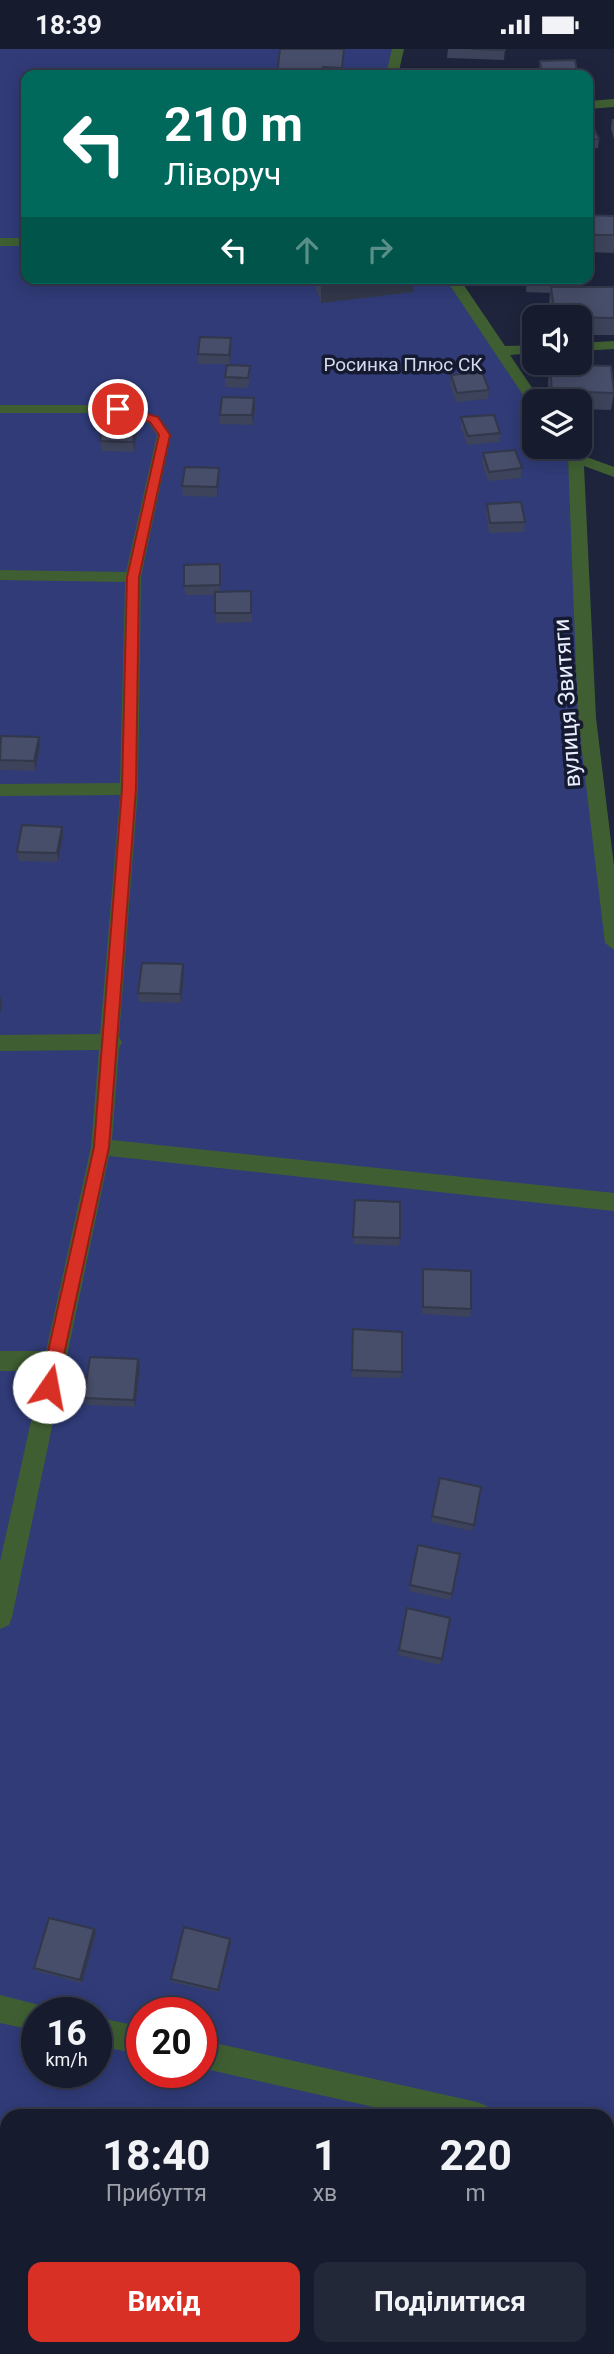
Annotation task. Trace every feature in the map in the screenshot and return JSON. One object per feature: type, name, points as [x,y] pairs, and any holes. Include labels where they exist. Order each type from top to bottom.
[{"type":"street","points":[[393,70],[398,49]]},
{"type":"street","points":[[593,105],[614,103]]},
{"type":"street","points":[[0,242],[21,242]]},
{"type":"street","points":[[456,284],[525,389]]},
{"type":"street","points":[[592,346],[614,345]]},
{"type":"street","points":[[498,351],[522,350]]},
{"type":"street","points":[[0,409],[118,409],[154,419],[164,435],[133,577],[129,789],[102,1147],[0,1616]]},
{"type":"street","name":"вулиця Звитяги","points":[[572,459],[587,718],[614,943]]},
{"type":"street","points":[[587,459],[614,472]]},
{"type":"street","points":[[0,575],[133,577]]},
{"type":"street","points":[[0,790],[129,789]]},
{"type":"street","points":[[0,1043],[112,1042]]},
{"type":"street","points":[[102,1147],[614,1202]]},
{"type":"street","points":[[0,1361],[54,1361]]},
{"type":"street","points":[[0,2009],[21,2014]]},
{"type":"street","points":[[217,2058],[446,2109]]},
{"type":"green space","name":"Росинка Плюс СК","points":[[0,49],[398,49],[393,70],[21,70],[21,284],[456,284],[526,389],[522,389],[522,459],[568,459],[587,718],[614,943],[614,2109],[0,2109]]},
{"type":"building","points":[[280,49],[344,49],[342,68],[278,70]]},
{"type":"building","points":[[575,60],[577,70],[542,70],[540,61]]},
{"type":"building","points":[[593,127],[599,139],[593,140]]},
{"type":"building","points":[[593,215],[614,216],[614,235],[593,235]]},
{"type":"building","points":[[551,287],[614,287],[614,318],[592,318],[592,305],[553,305]]},
{"type":"building","points":[[200,337],[231,338],[229,355],[198,354]]},
{"type":"building","points":[[227,365],[250,366],[248,378],[225,377]]},
{"type":"building","points":[[592,365],[611,366],[614,393],[592,392],[592,389],[552,389],[551,375],[592,375]]},
{"type":"building","points":[[482,372],[489,390],[457,393],[451,375]]},
{"type":"building","points":[[222,397],[254,398],[252,415],[220,415]]},
{"type":"building","points":[[494,415],[500,433],[468,436],[461,417]]},
{"type":"building","points":[[104,423],[136,424],[133,442],[100,441]]},
{"type":"building","points":[[515,450],[522,468],[489,472],[483,453]]},
{"type":"building","points":[[185,467],[219,468],[217,487],[182,486]]},
{"type":"building","points":[[521,502],[525,522],[490,523],[487,504]]},
{"type":"building","points":[[220,564],[220,585],[184,586],[184,565]]},
{"type":"building","points":[[251,591],[251,613],[215,613],[215,592]]},
{"type":"building","points":[[1,736],[39,737],[34,761],[0,760]]},
{"type":"building","points":[[22,825],[62,827],[57,853],[17,852]]},
{"type":"building","points":[[142,963],[183,964],[180,994],[138,993]]},
{"type":"building","points":[[355,1200],[400,1202],[400,1238],[353,1237]]},
{"type":"building","points":[[423,1269],[471,1271],[471,1309],[423,1307]]},
{"type":"building","points":[[353,1329],[402,1332],[402,1372],[352,1370]]},
{"type":"building","points":[[90,1357],[138,1359],[134,1400],[84,1398]]},
{"type":"building","points":[[440,1478],[481,1487],[474,1525],[432,1516]]},
{"type":"building","points":[[418,1545],[460,1554],[452,1594],[410,1585]]},
{"type":"building","points":[[407,1608],[450,1618],[442,1659],[399,1650]]},
{"type":"building","points":[[49,1918],[94,1929],[80,1980],[34,1968]]},
{"type":"building","points":[[184,1927],[230,1939],[218,1990],[171,1979]]},
{"type":"route","points":[[49,1387],[102,1147],[129,789],[133,577],[164,435],[154,419],[118,409]]}]
